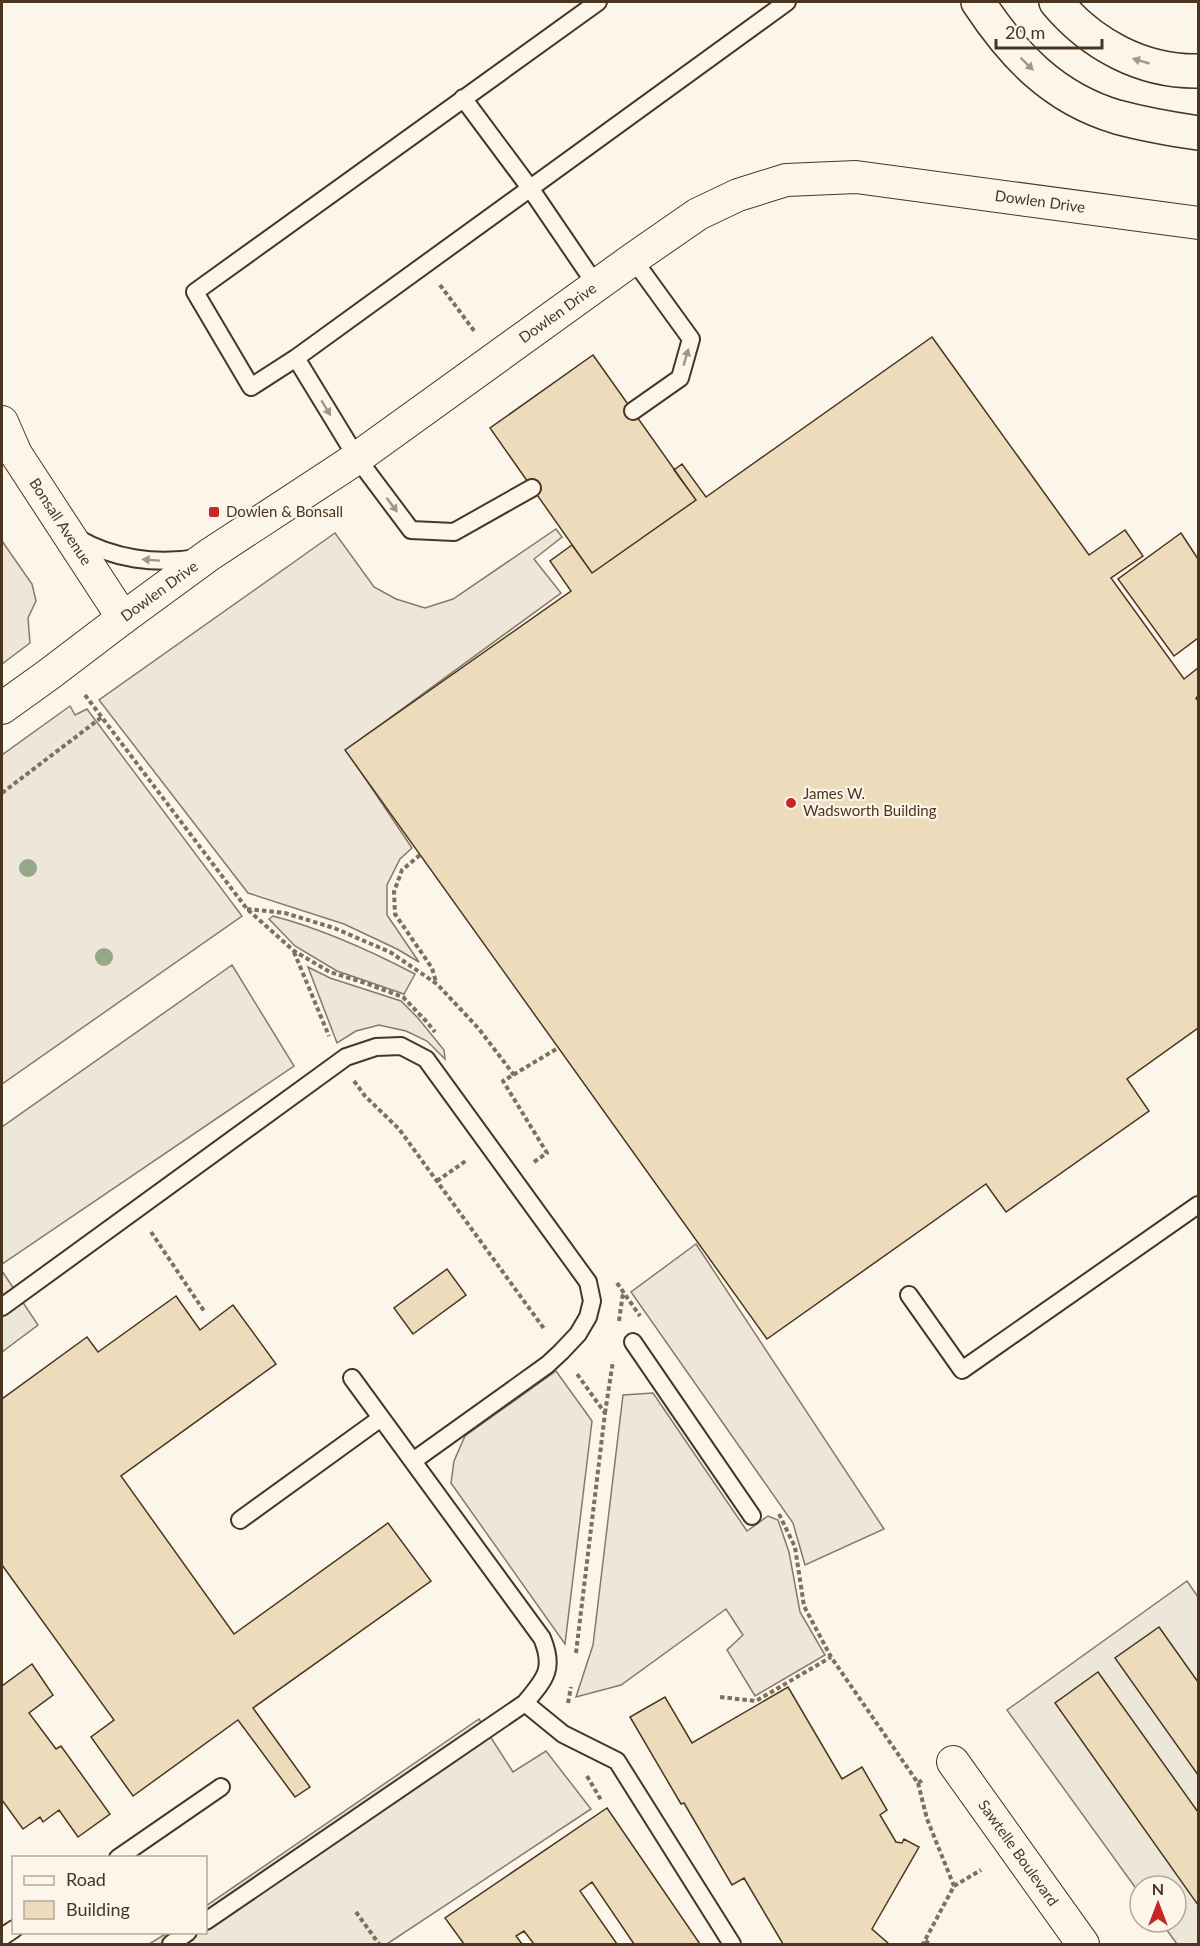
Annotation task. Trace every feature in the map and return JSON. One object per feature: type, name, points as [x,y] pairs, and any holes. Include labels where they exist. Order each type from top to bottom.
[{"type":"highway","points":[[978,2],[999,34],[1027,65],[1057,89],[1088,106],[1117,117],[1198,133]]},
{"type":"highway","points":[[1056,2],[1097,40],[1126,57],[1157,66],[1198,71]]},
{"type":"street","name":"Dowlen Drive","points":[[2,708],[209,555],[357,458],[633,259],[698,214],[738,195],[786,180],[856,177],[1198,223]]},
{"type":"street","name":"Bonsall Avenue","points":[[2,422],[16,454],[123,618]]},
{"type":"street","name":"Sawtelle Boulevard","points":[[953,1762],[1083,1944]]},
{"type":"lane","points":[[598,2],[195,292],[251,387],[296,358],[787,2]]},
{"type":"lane","points":[[463,99],[530,188],[596,285]]},
{"type":"lane","points":[[633,259],[691,339],[680,378],[633,411]]},
{"type":"lane","points":[[296,358],[357,458],[411,530],[454,532],[532,488]]},
{"type":"lane","points":[[68,533],[100,549],[134,559],[184,560],[209,555]]},
{"type":"lane","points":[[2,1307],[346,1057],[376,1047],[401,1046],[426,1059],[588,1282],[592,1301],[588,1317],[578,1334],[547,1365],[412,1461]]},
{"type":"lane","points":[[909,1295],[962,1370],[1193,1208],[1198,1226]]},
{"type":"lane","points":[[633,1342],[752,1516]]},
{"type":"lane","points":[[207,1920],[525,1702],[540,1685],[548,1667],[548,1652],[542,1638],[352,1378]]},
{"type":"lane","points":[[240,1520],[381,1419]]},
{"type":"lane","points":[[525,1702],[563,1734],[616,1761],[732,1944]]},
{"type":"lane","points":[[119,1856],[221,1787]]},
{"type":"lane","points":[[171,1944],[185,1934]]},
{"type":"lane","points":[[2,1937],[6,1944]]},
{"type":"path","points":[[440,284],[476,333]]},
{"type":"path","points":[[2,793],[102,717]]},
{"type":"path","points":[[420,855],[402,870],[394,892],[395,914],[432,968],[436,984]]},
{"type":"path","points":[[247,909],[285,913],[334,928],[390,952],[436,984],[479,1029],[514,1075]]},
{"type":"path","points":[[294,951],[330,1039]]},
{"type":"path","points":[[532,1164],[547,1153],[503,1081],[558,1048]]},
{"type":"path","points":[[354,1081],[365,1096],[399,1129],[545,1330]]},
{"type":"path","points":[[437,1181],[470,1157]]},
{"type":"path","points":[[150,1229],[204,1311]]},
{"type":"path","points":[[573,1368],[605,1413],[575,1656]]},
{"type":"path","points":[[720,1697],[756,1701],[831,1657]]},
{"type":"path","points":[[572,1678],[563,1734],[601,1800]]},
{"type":"path","points":[[918,1783],[927,1819],[954,1886]]},
{"type":"path","points":[[930,1944],[924,1943],[954,1886],[981,1870]]},
{"type":"path","points":[[356,1912],[379,1944]]},
{"type":"shaded area","points":[[556,529],[562,537],[534,559],[561,593],[346,750],[412,848],[400,859],[387,885],[387,915],[419,962],[344,924],[248,893],[99,700],[335,533],[374,587],[396,599],[425,608],[453,599]]},
{"type":"shaded area","points":[[2,541],[32,584],[36,601],[28,618],[30,643],[2,664]]},
{"type":"shaded area","points":[[70,706],[75,715],[87,709],[242,916],[2,1084],[2,755]]},
{"type":"shaded area","points":[[273,916],[346,941],[415,974],[404,994],[337,971],[295,946],[269,919]]},
{"type":"shaded area","points":[[232,965],[294,1066],[2,1264],[2,1127]]},
{"type":"shaded area","points":[[308,967],[330,978],[401,1001],[444,1050],[445,1059],[427,1041],[406,1031],[379,1025],[356,1031],[337,1043]]},
{"type":"shaded area","points":[[696,1244],[884,1529],[805,1565],[793,1523],[631,1292]]},
{"type":"shaded area","points":[[2,1271],[38,1325],[2,1352]]},
{"type":"shaded area","points":[[556,1371],[592,1421],[565,1644],[451,1483],[454,1461],[465,1436]]},
{"type":"shaded area","points":[[653,1393],[747,1531],[768,1516],[778,1520],[789,1552],[800,1612],[825,1655],[755,1696],[727,1650],[743,1635],[726,1609],[621,1685],[576,1697],[593,1645],[623,1395]]},
{"type":"shaded area","points":[[1187,1581],[1198,1597],[1198,1944],[1177,1944],[1170,1934],[1188,1934],[1188,1874],[1128,1874],[1128,1877],[1007,1710]]},
{"type":"shaded area","points":[[479,1719],[513,1772],[546,1751],[591,1809],[387,1944],[149,1944],[165,1934],[207,1934],[207,1905]]},
{"type":"building","name":"James W. Wadsworth Building","points":[[932,337],[1089,555],[1125,530],[1143,556],[1111,578],[1184,679],[1198,668],[1198,696],[1196,698],[1198,701],[1198,1028],[1127,1079],[1149,1111],[1006,1212],[986,1184],[767,1339],[345,750],[571,591],[550,561],[572,545],[592,573],[696,500],[674,470],[682,464],[706,497]]},
{"type":"building","points":[[593,355],[696,500],[592,573],[490,428]]},
{"type":"building","points":[[1181,533],[1198,559],[1198,638],[1174,656],[1118,579]]},
{"type":"building","points":[[447,1269],[466,1295],[413,1334],[394,1308]]},
{"type":"building","points":[[176,1296],[200,1330],[233,1305],[276,1364],[121,1476],[234,1634],[388,1523],[431,1581],[253,1708],[310,1787],[295,1797],[238,1720],[133,1796],[91,1737],[114,1720],[2,1565],[2,1399],[87,1337],[98,1352]]},
{"type":"building","points":[[1159,1627],[1198,1682],[1198,1775],[1115,1658]]},
{"type":"building","points":[[32,1664],[53,1695],[29,1713],[56,1749],[61,1746],[110,1814],[78,1837],[59,1810],[43,1822],[40,1817],[23,1829],[2,1800],[2,1686]]},
{"type":"building","points":[[1098,1672],[1198,1812],[1198,1905],[1188,1891],[1188,1874],[1176,1874],[1055,1703]]},
{"type":"building","points":[[788,1687],[842,1779],[862,1767],[887,1810],[880,1815],[896,1842],[902,1843],[904,1839],[919,1847],[872,1929],[889,1944],[783,1944],[744,1878],[732,1885],[630,1717],[665,1697],[692,1743]]},
{"type":"building","points":[[607,1808],[700,1944],[634,1944],[592,1882],[580,1891],[617,1944],[534,1944],[524,1931],[516,1936],[522,1944],[464,1944],[445,1918]]},
{"type":"place","name":"Dowlen & Bonsall","points":[[214,512]]},
{"type":"place","name":"James W. Wadsworth Building","points":[[791,803]]}]
